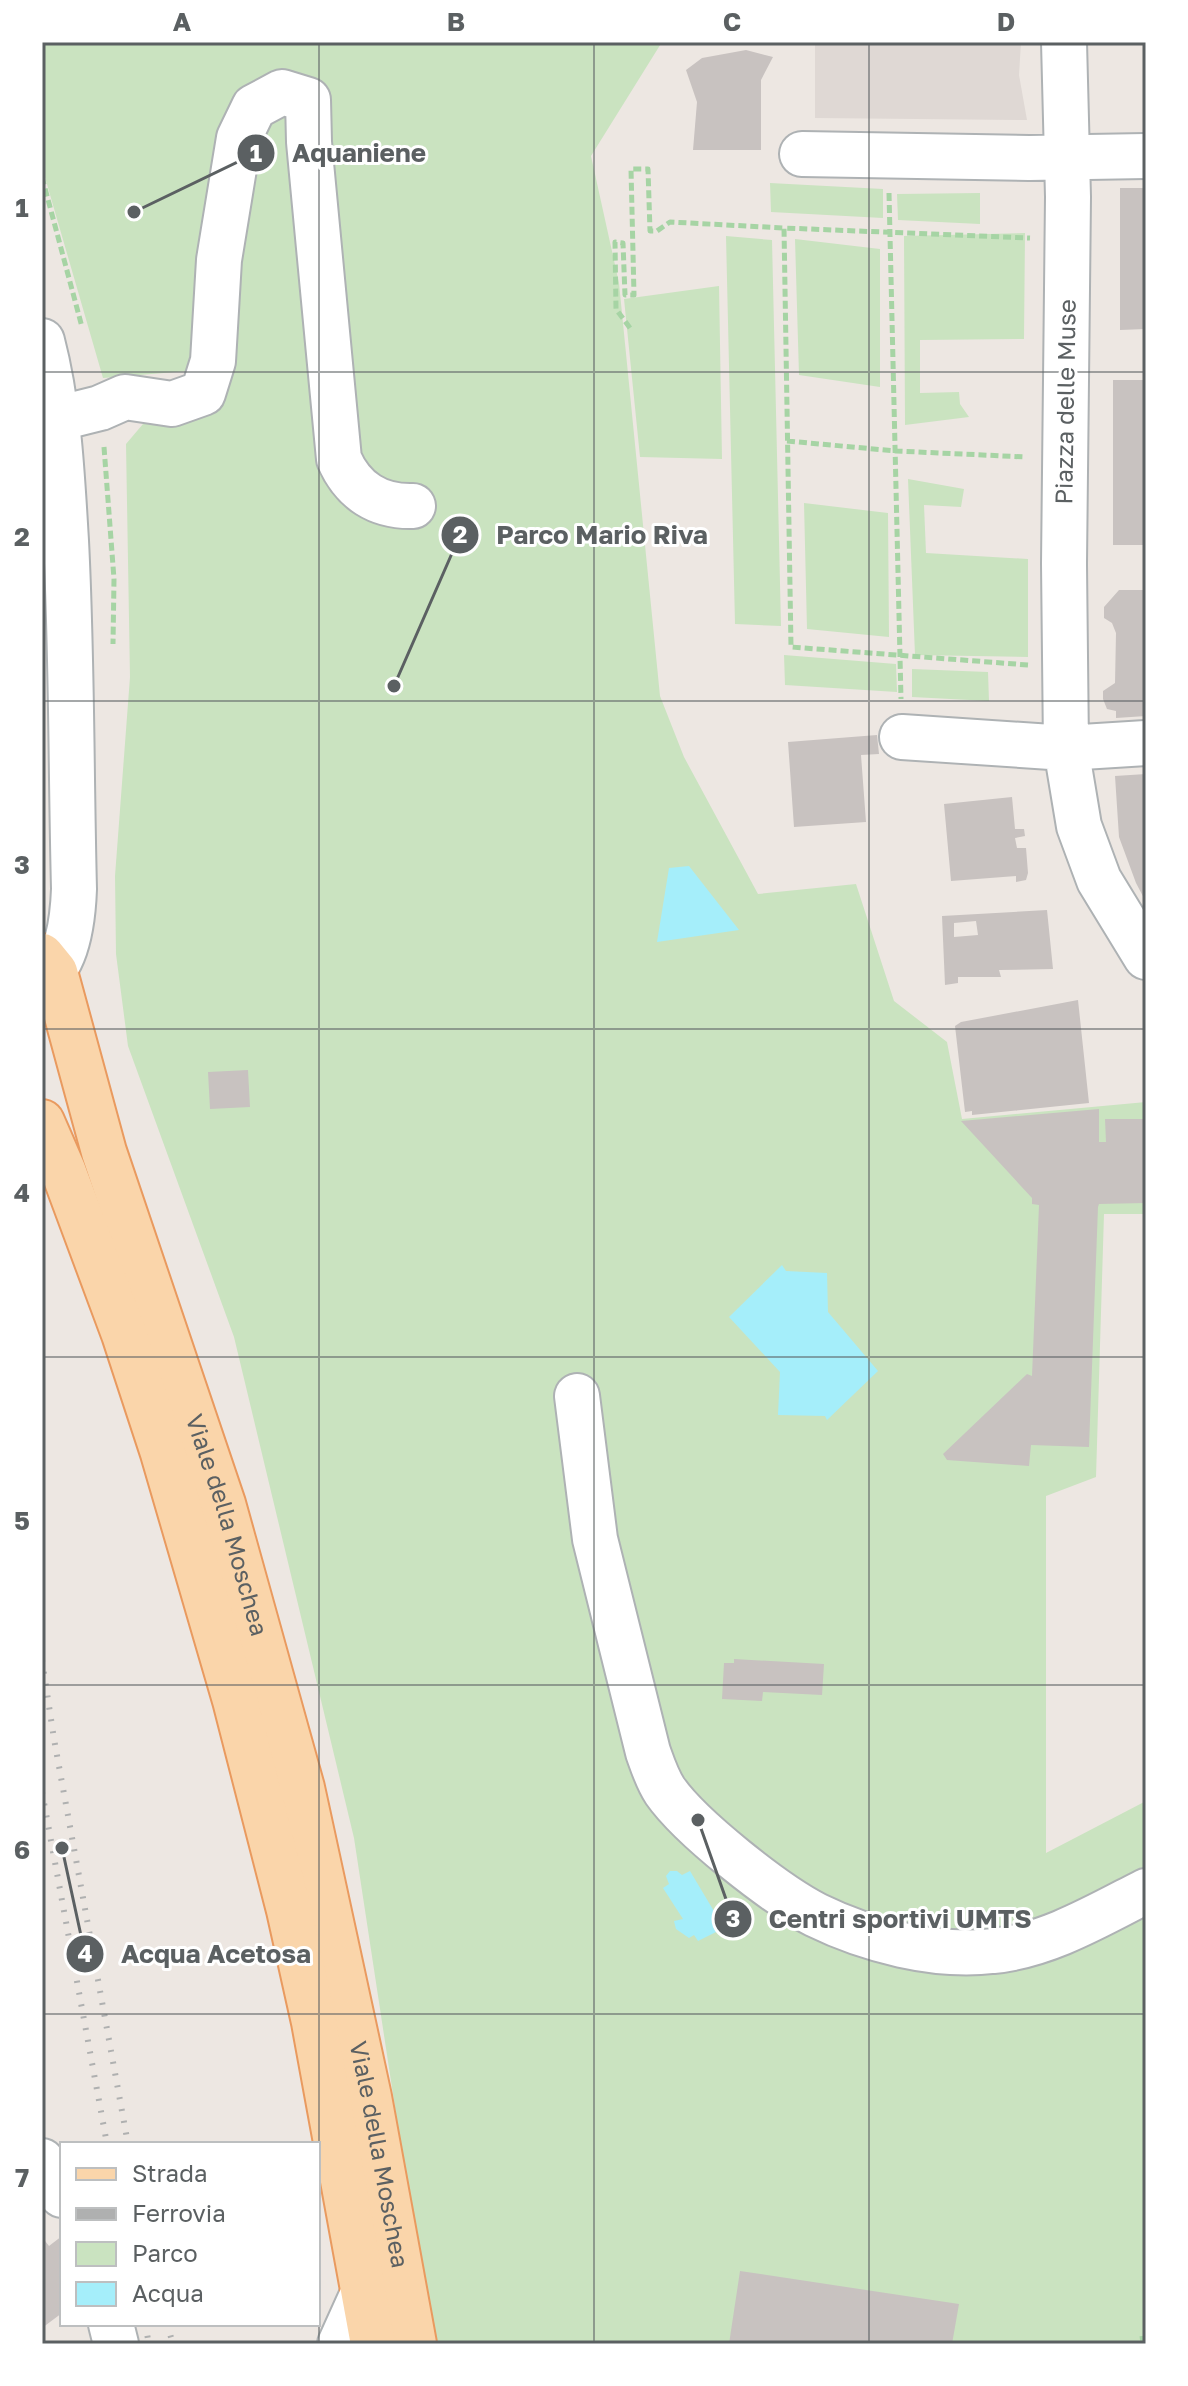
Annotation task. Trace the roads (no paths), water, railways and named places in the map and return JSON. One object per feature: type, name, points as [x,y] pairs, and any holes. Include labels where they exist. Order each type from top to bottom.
[{"type":"main road","name":"Viale della Moschea","points":[[46,969],[104,1152],[223,1504],[302,1788],[369,2097],[414,2344]]},
{"type":"main road","name":"Viale della Moschea","points":[[42,1122],[129,1348],[177,1498],[235,1700],[302,1967],[373,2344]]},
{"type":"street","name":"Piazza delle Muse","points":[[1064,42],[1067,157],[1066,748],[1079,826],[1099,880],[1146,957]]},
{"type":"street","points":[[56,419],[100,408],[125,397],[172,404],[203,393],[213,361],[219,260],[239,138],[254,107],[282,92],[308,100],[309,142],[339,459],[351,482],[359,489],[385,504],[413,506]]},
{"type":"street","points":[[802,154],[1146,156]]},
{"type":"street","name":"Viale della Moschea","points":[[42,341],[56,419],[68,584],[73,905],[68,934],[46,969]]},
{"type":"street","points":[[42,753],[70,713]]},
{"type":"street","name":"Viale della Moschea","points":[[42,781],[70,713]]},
{"type":"street","points":[[902,737],[1066,748],[1146,743]]},
{"type":"street","points":[[577,1396],[595,1539],[648,1752],[666,1793],[719,1845],[815,1914],[901,1944],[937,1950],[966,1953],[996,1951],[1039,1940],[1094,1918],[1146,1891]]},
{"type":"street","points":[[42,2161],[60,2192]]},
{"type":"street","points":[[340,2344],[364,2291]]},
{"type":"water","points":[[689,866],[739,930],[657,942],[669,868]]},
{"type":"water","points":[[782,1265],[786,1271],[827,1273],[828,1312],[878,1371],[827,1420],[825,1416],[778,1415],[780,1372],[729,1317]]},
{"type":"water","points":[[670,1871],[682,1875],[690,1871],[724,1928],[698,1941],[694,1935],[689,1938],[676,1929],[674,1921],[683,1919],[663,1888],[669,1884],[666,1876]]},
{"type":"railway","points":[[42,1660],[128,2142]]},
{"type":"railway","points":[[42,1792],[107,2142]]},
{"type":"railway","points":[[145,2326],[149,2344]]},
{"type":"railway","points":[[168,2326],[173,2344]]},
{"type":"place","name":"Aquaniene","points":[[134,212]]},
{"type":"place","name":"Parco Mario Riva","points":[[394,686]]},
{"type":"place","name":"Centri sportivi UMTS","points":[[698,1820]]},
{"type":"place","name":"Acqua Acetosa","points":[[62,1848]]}]
